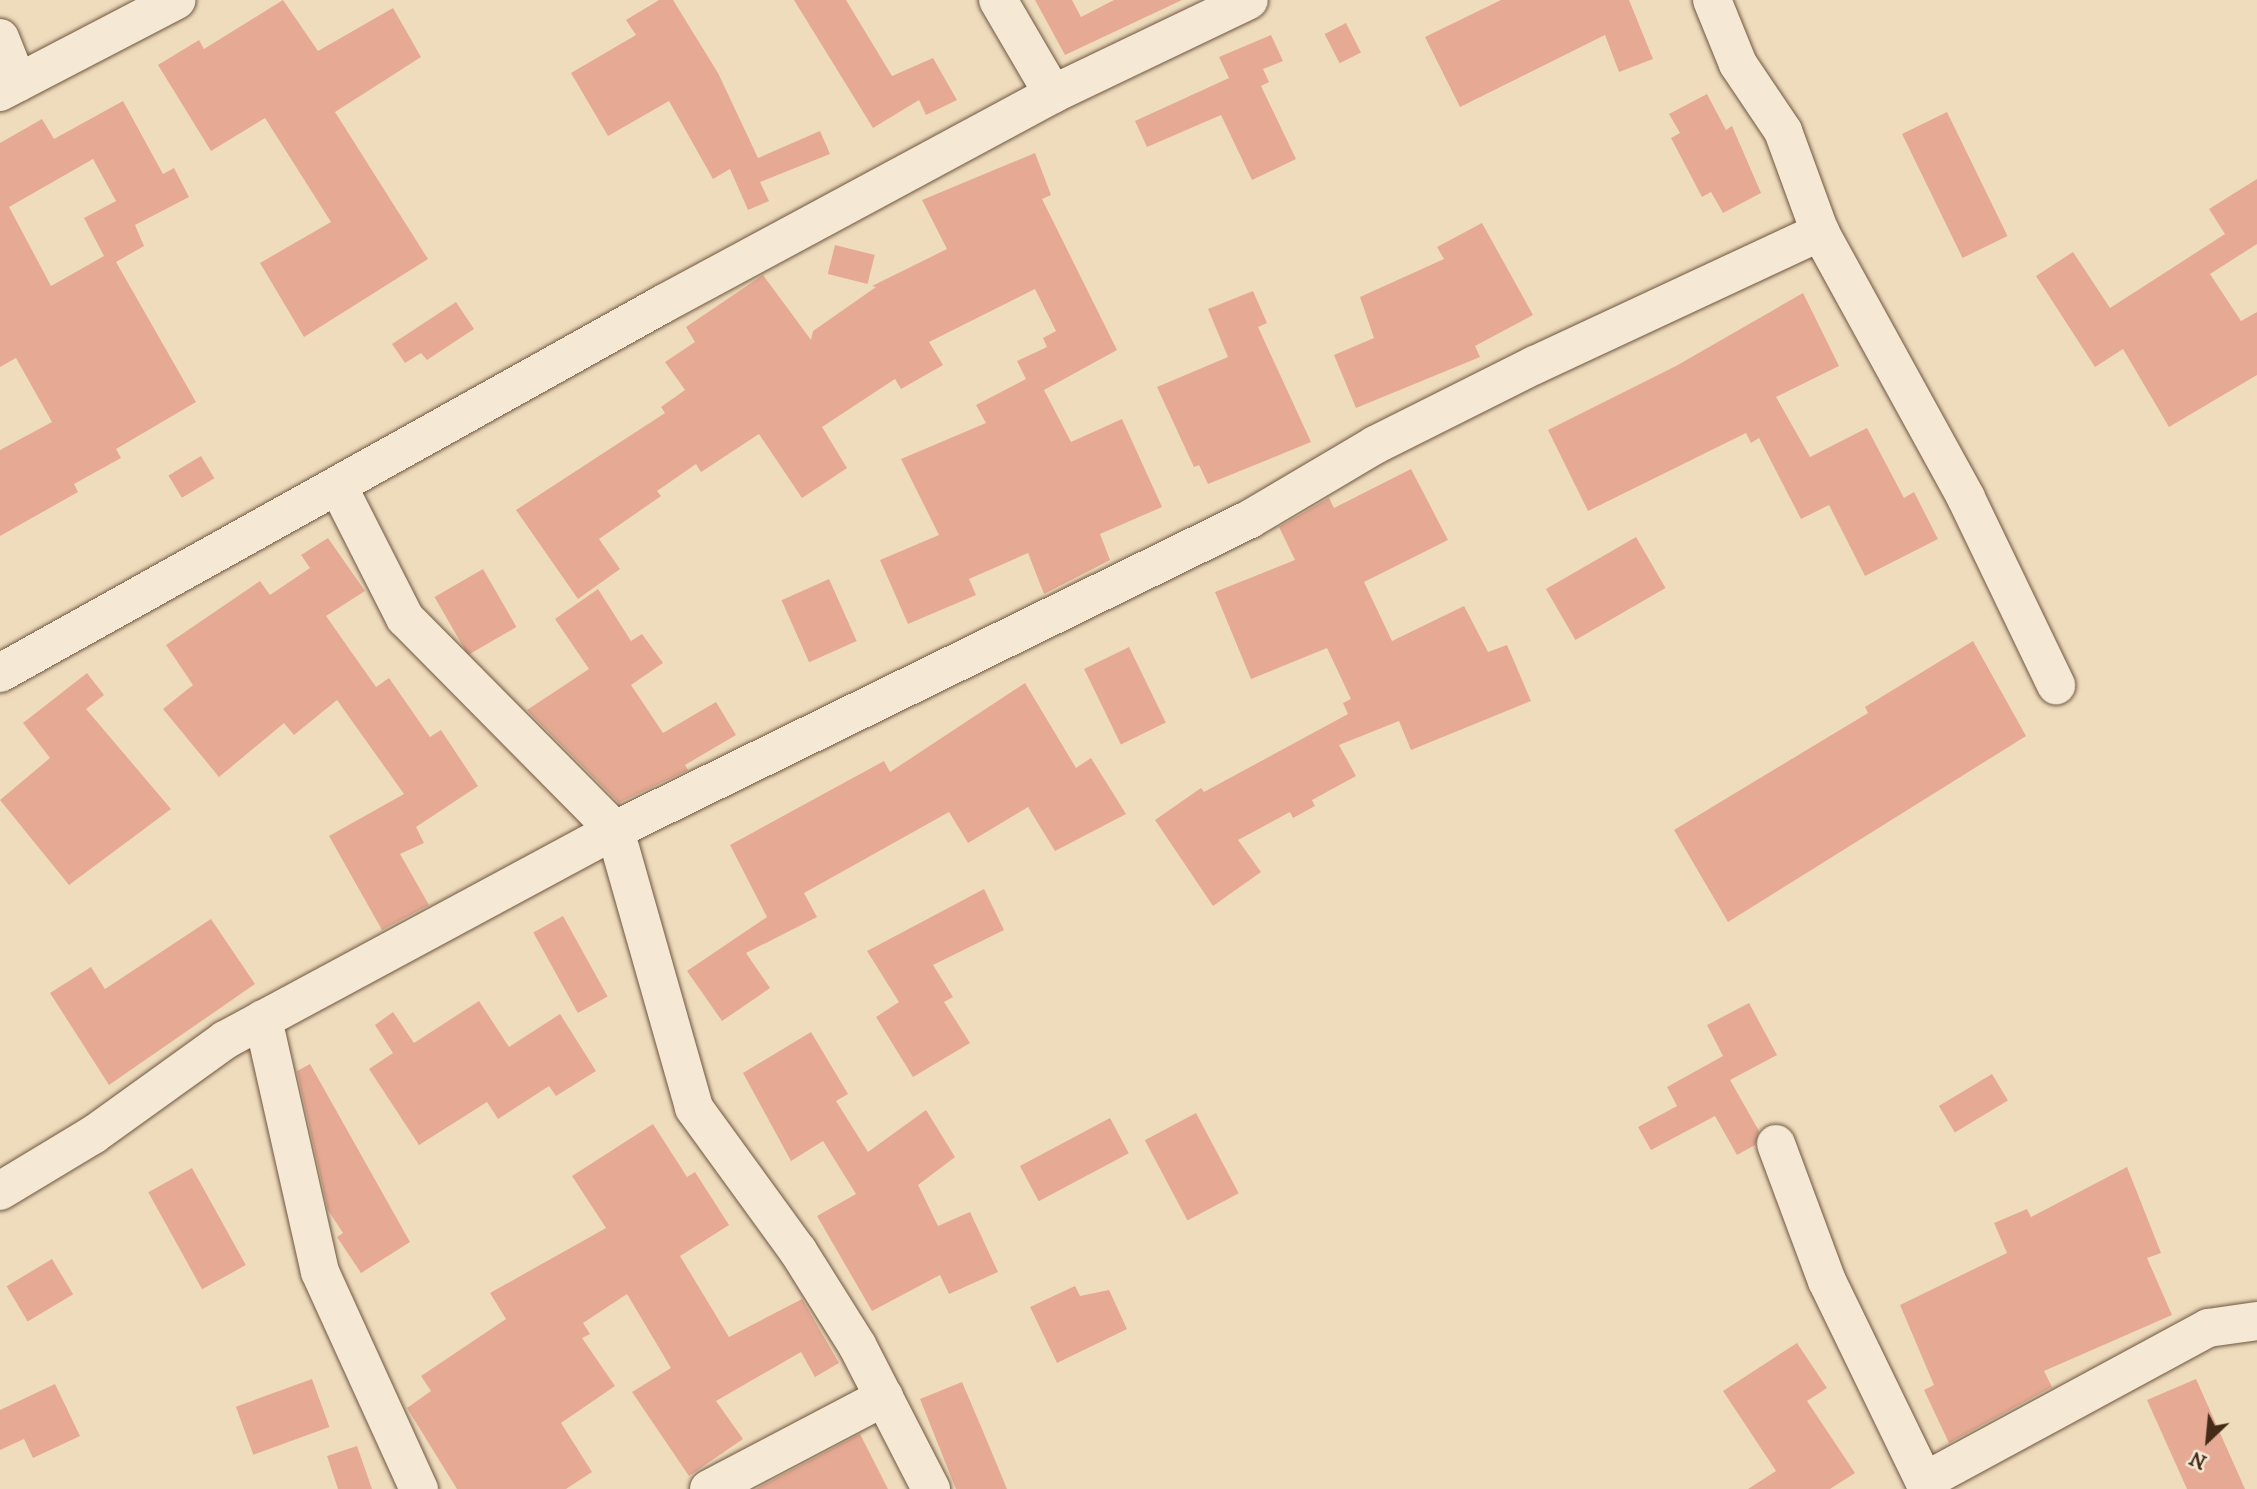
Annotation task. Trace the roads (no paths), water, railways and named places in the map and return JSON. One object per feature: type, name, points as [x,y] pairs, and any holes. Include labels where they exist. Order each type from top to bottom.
[{"type":"street","points":[[0,38],[9,87],[177,0]]},
{"type":"street","points":[[998,0],[1053,94]]},
{"type":"street","points":[[0,673],[339,488],[663,304],[1053,94],[1249,0]]},
{"type":"street","points":[[1712,0],[1738,64],[1783,131],[1821,232],[1966,498],[2056,685]]},
{"type":"street","points":[[0,1191],[263,1019],[615,830],[1250,519],[1375,445],[1535,365],[1821,232]]},
{"type":"street","points":[[339,488],[405,618],[615,830],[694,1108],[798,1251],[884,1397],[930,1489]]},
{"type":"street","points":[[263,1019],[320,1272],[419,1489]]},
{"type":"street","points":[[1776,1144],[1827,1282],[1927,1485],[2208,1328],[2257,1321]]},
{"type":"street","points":[[709,1489],[884,1397]]}]
